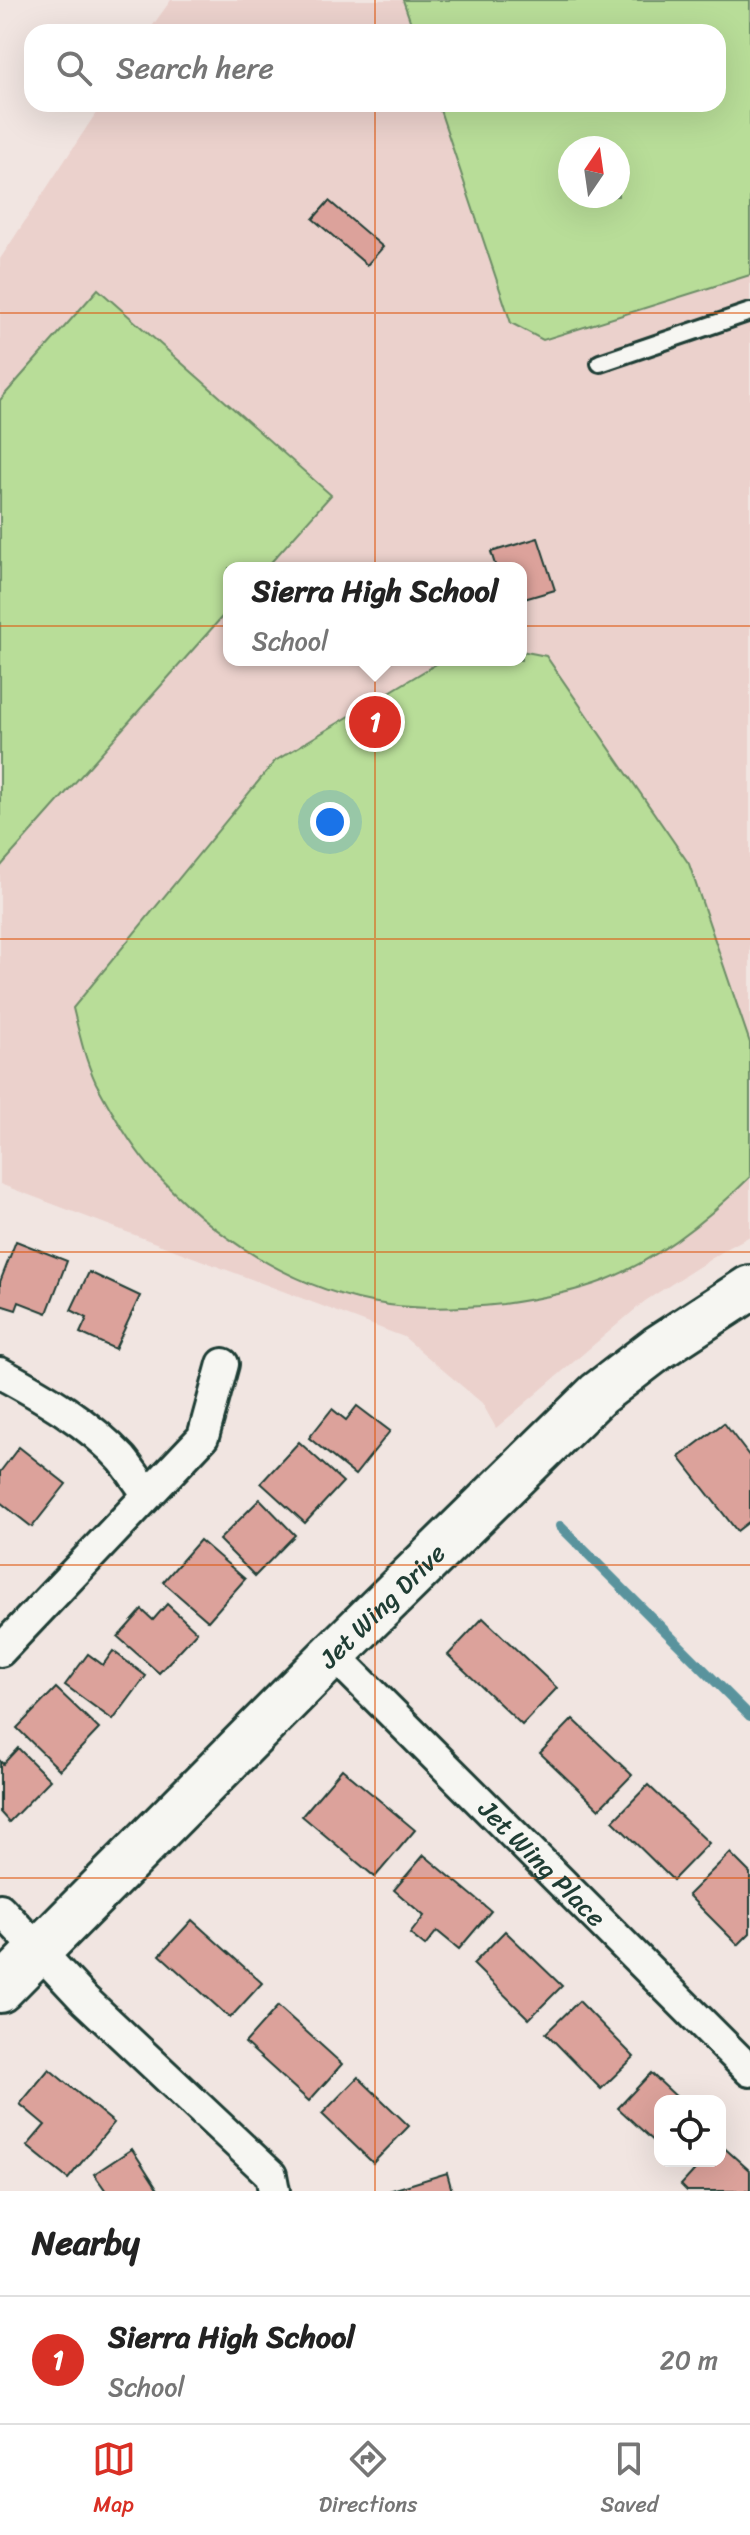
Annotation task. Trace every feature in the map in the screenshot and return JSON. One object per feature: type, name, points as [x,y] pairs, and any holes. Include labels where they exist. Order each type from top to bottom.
[{"type":"main road","name":"Jet Wing Drive","points":[[0,1990],[333,1654],[598,1394],[658,1348],[750,1288]]},
{"type":"street","points":[[0,1651],[203,1437],[223,1364]]},
{"type":"street","points":[[0,1373],[56,1405],[87,1429],[121,1459],[148,1494]]},
{"type":"street","name":"Jet Wing Place","points":[[333,1654],[750,2071]]},
{"type":"street","points":[[0,1909],[84,1999],[271,2175],[274,2191]]},
{"type":"lane","points":[[600,363],[750,312]]},
{"type":"shaded area","points":[[171,0],[750,0],[750,1236],[645,1301],[496,1428],[482,1403],[404,1337],[0,1184],[0,259],[97,112],[726,112],[726,24],[154,24]]},
{"type":"green space","points":[[403,0],[750,0],[750,275],[543,340],[511,323],[441,112],[726,112],[726,24],[411,24]]},
{"type":"green space","points":[[98,289],[331,495],[271,562],[223,562],[223,616],[0,867],[0,400]]},
{"type":"green space","points":[[527,652],[546,656],[689,864],[750,1043],[750,1177],[700,1223],[663,1250],[624,1272],[554,1295],[460,1307],[389,1305],[320,1287],[256,1256],[198,1215],[148,1165],[120,1126],[92,1074],[73,1008],[275,761],[433,666],[527,666]]},
{"type":"building","points":[[329,201],[383,247],[367,265],[313,219]]},
{"type":"building","points":[[538,538],[555,590],[527,598],[527,562],[494,562],[491,552]]},
{"type":"building","points":[[16,1241],[67,1261],[47,1313],[19,1302],[16,1310],[0,1305],[0,1282]]},
{"type":"building","points":[[89,1272],[140,1296],[115,1349],[80,1333],[87,1318],[71,1310]]},
{"type":"building","points":[[357,1406],[390,1431],[355,1475],[309,1438],[332,1409],[346,1420]]},
{"type":"building","points":[[724,1423],[750,1457],[750,1521],[737,1531],[679,1457]]},
{"type":"building","points":[[299,1442],[343,1482],[305,1523],[261,1483]]},
{"type":"building","points":[[19,1447],[66,1484],[32,1527],[0,1502],[0,1472]]},
{"type":"building","points":[[260,1499],[295,1535],[255,1576],[219,1540]]},
{"type":"building","points":[[200,1540],[245,1579],[208,1621],[163,1582]]},
{"type":"building","points":[[167,1604],[197,1632],[159,1673],[118,1637],[142,1610],[153,1620]]},
{"type":"building","points":[[483,1618],[557,1688],[522,1725],[448,1655]]},
{"type":"building","points":[[113,1651],[146,1676],[113,1720],[65,1685],[88,1654],[103,1665]]},
{"type":"building","points":[[56,1688],[99,1729],[60,1770],[17,1728]]},
{"type":"building","points":[[573,1719],[632,1775],[599,1809],[540,1753]]},
{"type":"building","points":[[18,1748],[50,1780],[9,1822],[0,1812],[0,1761],[3,1764]]},
{"type":"building","points":[[342,1769],[415,1830],[375,1877],[302,1816]]},
{"type":"building","points":[[648,1785],[709,1843],[673,1880],[613,1821]]},
{"type":"building","points":[[730,1853],[750,1873],[750,1933],[738,1945],[688,1895]]},
{"type":"building","points":[[424,1855],[491,1911],[459,1949],[437,1931],[425,1946],[410,1934],[424,1916],[394,1890]]},
{"type":"building","points":[[192,1920],[262,1983],[230,2018],[160,1955]]},
{"type":"building","points":[[505,1931],[562,1986],[529,2019],[473,1964]]},
{"type":"building","points":[[579,2001],[634,2057],[601,2089],[546,2033]]},
{"type":"building","points":[[278,2006],[342,2064],[309,2101],[245,2043]]},
{"type":"building","points":[[49,2069],[114,2123],[68,2179],[27,2146],[45,2125],[20,2104]]},
{"type":"building","points":[[651,2073],[675,2095],[654,2095],[654,2141],[618,2108]]},
{"type":"building","points":[[358,2077],[409,2126],[373,2163],[322,2114]]},
{"type":"building","points":[[132,2149],[159,2191],[106,2191],[94,2174]]},
{"type":"building","points":[[726,2149],[750,2171],[750,2191],[687,2191],[681,2185],[698,2167],[726,2167]]},
{"type":"building","points":[[447,2173],[452,2191],[389,2191]]},
{"type":"waterway","points":[[560,1526],[750,1716]]},
{"type":"place","name":"Sierra High School","points":[[375,722]]}]
